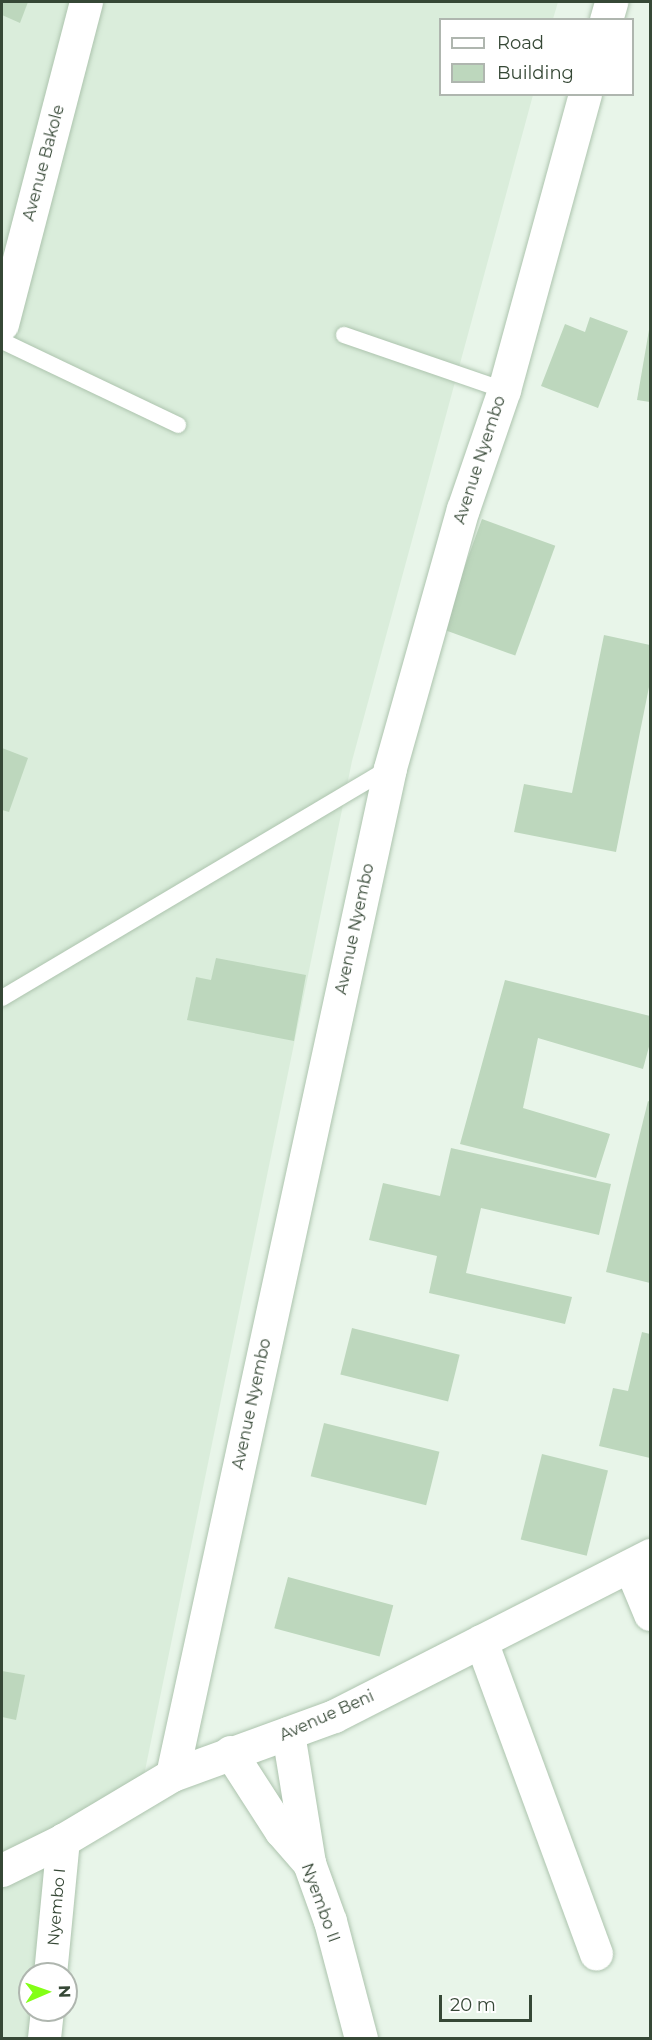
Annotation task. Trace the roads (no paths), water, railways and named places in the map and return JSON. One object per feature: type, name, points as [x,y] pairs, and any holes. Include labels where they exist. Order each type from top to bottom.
[{"type":"street","name":"Avenue Bakole","points":[[2,324],[86,2]]},
{"type":"street","points":[[607,18],[611,2]]},
{"type":"street","name":"Avenue Nyembo","points":[[172,1775],[390,768],[463,509],[504,390],[584,96]]},
{"type":"street","points":[[640,1561],[651,1614]]},
{"type":"street","name":"Avenue Beni","points":[[2,1870],[63,1840],[172,1775],[334,1716],[640,1561]]},
{"type":"street","points":[[481,1641],[596,1954]]},
{"type":"street","points":[[288,1733],[309,1863]]},
{"type":"street","name":"Nyembo II","points":[[230,1752],[280,1831],[309,1863],[330,1921],[361,2038]]},
{"type":"street","name":"Nyembo I","points":[[51,1962],[63,1840]]},
{"type":"street","points":[[44,2038],[46,2022]]},
{"type":"lane","points":[[344,335],[504,390]]},
{"type":"lane","points":[[2,341],[178,425]]},
{"type":"lane","points":[[2,998],[390,768]]}]
